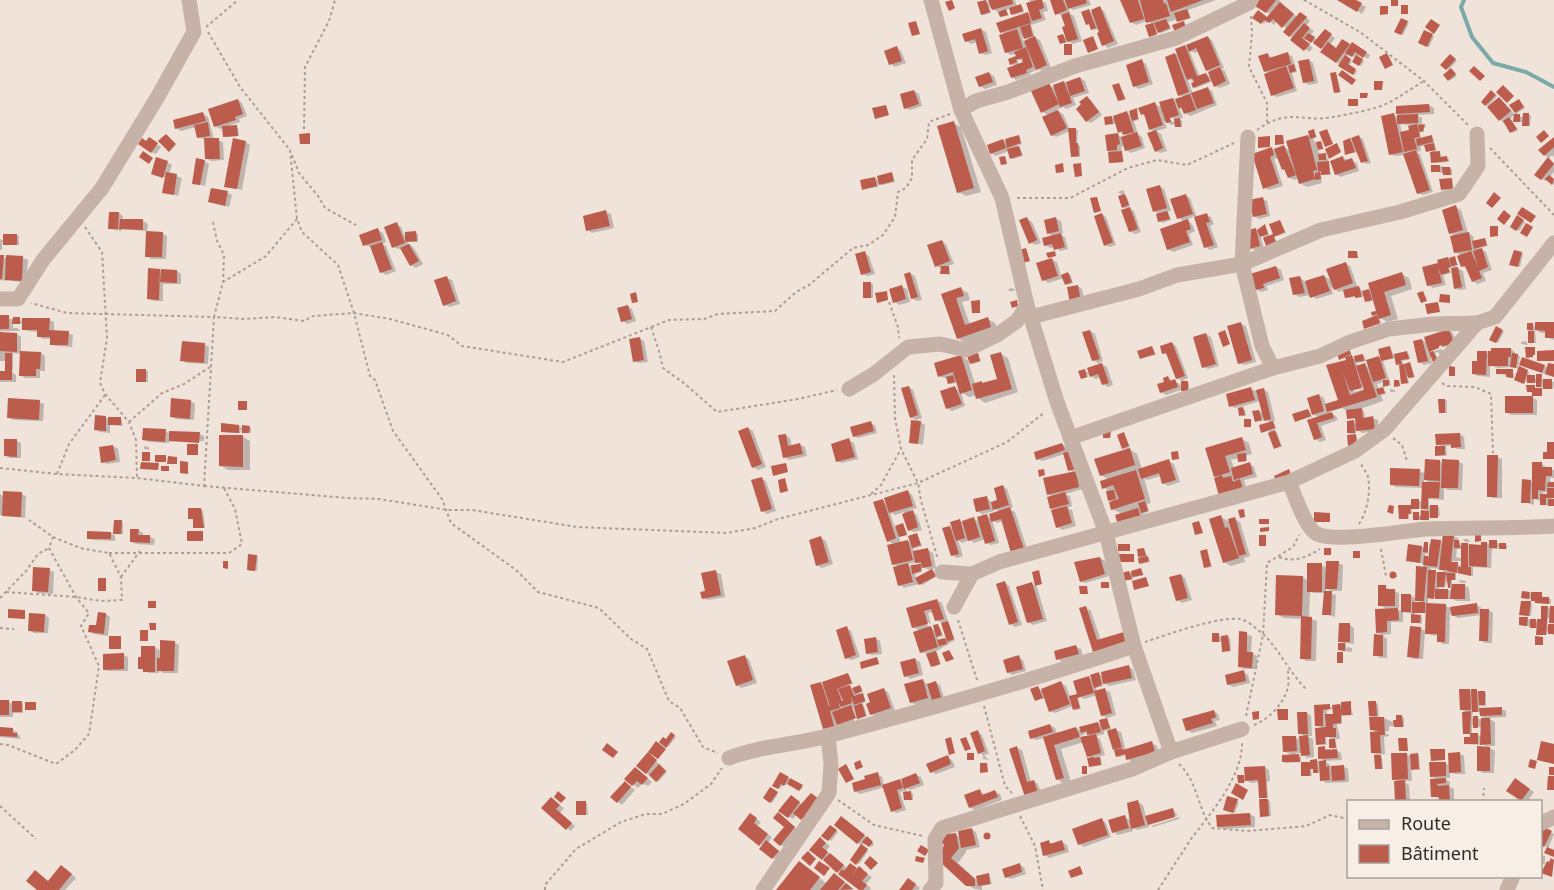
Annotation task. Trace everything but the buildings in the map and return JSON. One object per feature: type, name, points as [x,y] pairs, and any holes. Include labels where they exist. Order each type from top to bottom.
[{"type":"street","points":[[0,299],[18,300],[43,260],[102,188],[199,30],[189,0]]},
{"type":"street","points":[[931,0],[961,110],[1002,198],[1029,311],[1070,438],[1106,533],[1134,646],[1171,752]]},
{"type":"street","points":[[961,110],[976,101],[1075,66],[1176,38],[1250,1]]},
{"type":"street","points":[[849,389],[908,347],[940,344],[966,350],[997,335],[1029,311],[1139,289],[1177,275],[1242,264],[1322,230],[1400,212],[1459,194],[1478,166],[1477,134]]},
{"type":"street","points":[[1248,137],[1242,264],[1262,346],[1273,368]]},
{"type":"street","points":[[1070,438],[1273,368],[1320,356],[1350,342],[1389,329],[1433,324],[1477,323],[1495,317],[1554,243]]},
{"type":"street","points":[[942,572],[972,574],[999,562],[1289,482],[1355,451],[1384,430],[1477,323]]},
{"type":"street","points":[[1289,482],[1307,523],[1316,534],[1329,537],[1428,529],[1554,526]]},
{"type":"street","points":[[954,607],[972,574]]},
{"type":"street","points":[[729,758],[742,752],[828,736],[1021,682],[1134,646]]},
{"type":"street","points":[[930,890],[936,883],[935,839],[942,828],[1132,769],[1171,752],[1242,729]]},
{"type":"street","points":[[763,890],[829,793],[831,764],[828,736]]},
{"type":"path","points":[[238,0],[199,30],[290,150],[299,173],[325,208],[356,225]]},
{"type":"path","points":[[304,129],[304,68],[329,21],[335,0]]},
{"type":"path","points":[[1304,0],[1360,32],[1424,81],[1554,215]]},
{"type":"path","points":[[1250,1],[1252,33],[1250,67],[1267,103],[1267,123]]},
{"type":"path","points":[[1002,198],[1070,198],[1128,168],[1157,160],[1187,165],[1248,137],[1267,123],[1289,115],[1312,118],[1332,117],[1387,104],[1424,81]]},
{"type":"path","points":[[18,300],[67,313],[105,315],[214,317],[244,320],[275,317],[304,321],[313,316],[354,314],[390,320],[448,335],[462,346],[563,362],[669,320],[704,319],[718,314],[775,311],[853,248],[868,245],[883,235],[896,217],[898,192],[906,188],[912,178],[912,160],[927,139],[929,122],[961,110]]},
{"type":"path","points":[[290,150],[297,219],[302,232],[338,265],[354,314],[370,376],[375,380],[393,431],[448,510],[451,523],[516,570],[538,591],[599,608],[631,639],[647,649],[669,701],[681,708],[703,747],[729,758],[711,783],[684,804],[662,814],[646,814],[621,822],[576,849],[545,885],[545,890]]},
{"type":"path","points":[[78,217],[102,252],[107,338],[100,383],[105,394],[129,422],[136,440],[137,478]]},
{"type":"path","points":[[224,282],[266,256],[297,219]]},
{"type":"path","points":[[204,486],[214,317],[224,282],[224,255],[213,222]]},
{"type":"path","points":[[889,302],[898,327],[895,418],[901,449],[918,483],[942,572]]},
{"type":"path","points":[[651,327],[663,368],[717,412],[849,389]]},
{"type":"path","points":[[129,422],[162,393],[184,384],[211,366]]},
{"type":"path","points":[[1431,376],[1447,386],[1475,387],[1491,394],[1493,453]]},
{"type":"path","points":[[57,474],[69,444],[105,394]]},
{"type":"path","points":[[0,468],[379,499],[448,510],[472,510],[578,527],[727,533],[755,528],[778,519],[918,483],[1007,442],[1058,402]]},
{"type":"path","points":[[1384,430],[1402,445],[1407,461]]},
{"type":"path","points":[[870,495],[881,485],[901,449]]},
{"type":"path","points":[[1350,537],[1365,514],[1368,494],[1368,477],[1355,451]]},
{"type":"path","points":[[29,520],[53,537],[80,548],[109,552],[229,553],[242,544],[235,509],[224,488]]},
{"type":"path","points":[[1158,890],[1206,821],[1238,768],[1242,753],[1242,729],[1251,699],[1263,634],[1267,563],[1293,547],[1307,523]]},
{"type":"path","points":[[0,598],[26,571],[38,554],[49,548],[53,537]]},
{"type":"path","points":[[1279,557],[1287,560],[1305,558],[1323,547],[1329,537]]},
{"type":"path","points":[[0,744],[56,764],[75,750],[89,734],[99,666],[81,626],[89,613],[76,597],[49,548]]},
{"type":"path","points":[[6,592],[101,601],[122,600],[121,577],[109,552]]},
{"type":"path","points":[[121,577],[140,552]]},
{"type":"path","points":[[954,607],[1005,786]]},
{"type":"path","points":[[1134,646],[1180,630],[1242,619],[1263,634],[1305,688]]},
{"type":"path","points":[[0,628],[14,629]]},
{"type":"path","points":[[1242,729],[1264,721],[1274,711],[1288,687],[1288,668]]},
{"type":"path","points":[[1171,752],[1183,767],[1206,821],[1212,828],[1247,831],[1306,826],[1329,815],[1347,819]]},
{"type":"path","points":[[1483,800],[1484,788]]},
{"type":"path","points":[[829,793],[874,825],[935,839]]},
{"type":"path","points":[[1015,805],[1035,846],[1043,890]]},
{"type":"path","points":[[0,806],[36,839]]},
{"type":"waterway","points":[[1464,0],[1461,7],[1472,37],[1493,63],[1526,72],[1554,87]]}]
